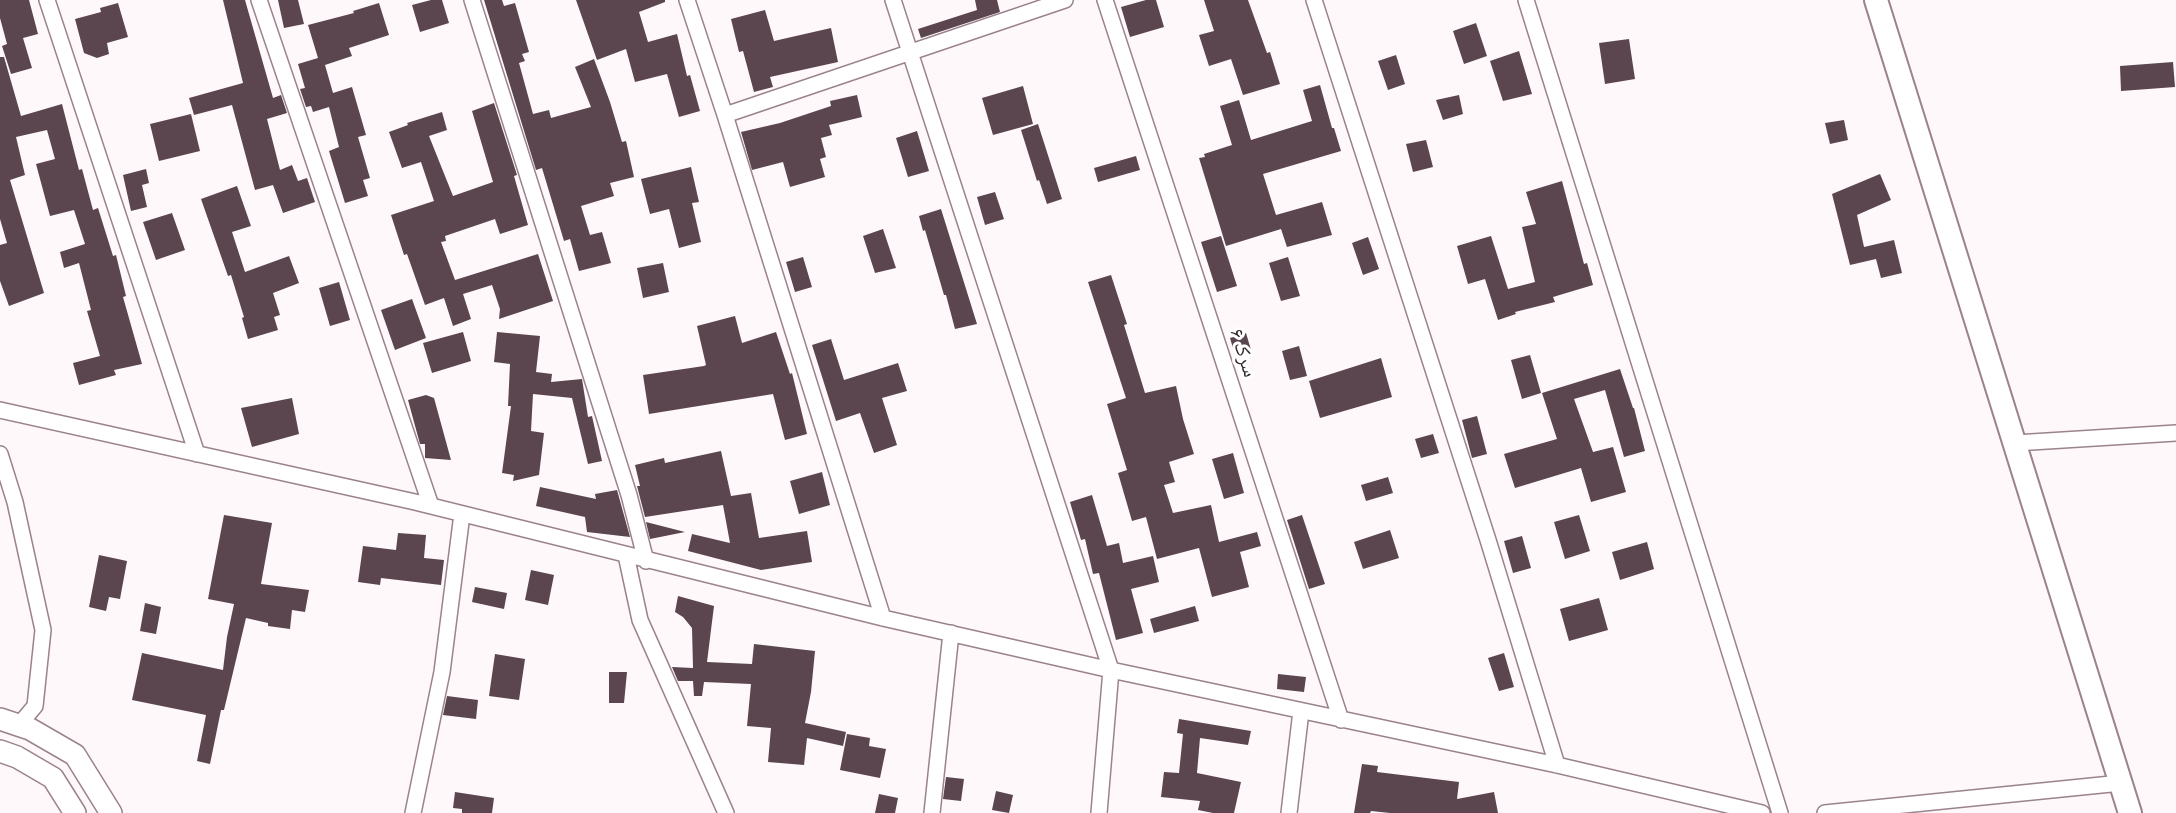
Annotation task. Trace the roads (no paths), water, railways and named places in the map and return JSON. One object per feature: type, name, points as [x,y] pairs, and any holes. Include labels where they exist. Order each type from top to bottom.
[{"type":"main road","points":[[1876,0],[2130,813]]},
{"type":"main road","points":[[10,722],[30,729],[75,755],[111,813]]},
{"type":"main road","points":[[0,751],[17,757],[53,778],[75,813]]},
{"type":"street","points":[[47,0],[197,454]]},
{"type":"street","points":[[260,0],[431,506]]},
{"type":"street","points":[[472,0],[625,484],[646,561]]},
{"type":"street","points":[[687,0],[883,618]]},
{"type":"street","points":[[892,0],[1111,670],[1100,813]]},
{"type":"street","points":[[725,115],[1065,0]]},
{"type":"street","name":"سرک ۶","points":[[1105,0],[1341,720]]},
{"type":"street","points":[[1314,0],[1488,540],[1557,765]]},
{"type":"street","points":[[1526,0],[1780,813]]},
{"type":"street","points":[[0,410],[431,506],[883,618],[1111,670],[1557,765],[1762,813]]},
{"type":"street","points":[[2015,443],[2176,433]]},
{"type":"street","points":[[0,454],[15,502],[43,630],[35,706],[10,722]]},
{"type":"street","points":[[412,813],[442,672],[462,514]]},
{"type":"street","points":[[626,555],[640,620],[726,813]]},
{"type":"street","points":[[932,813],[951,633]]},
{"type":"street","points":[[1288,813],[1301,711]]},
{"type":"street","points":[[1825,813],[2121,783]]}]
